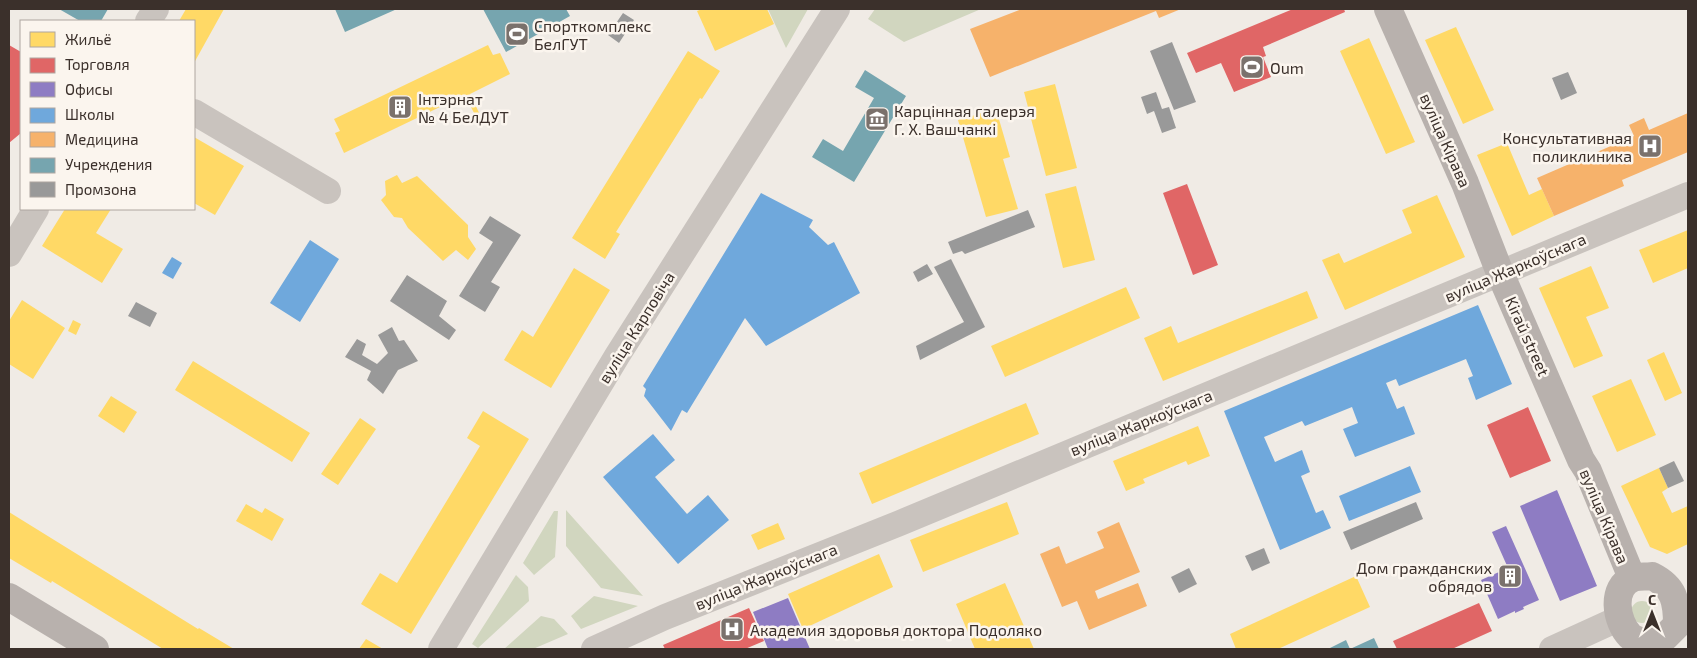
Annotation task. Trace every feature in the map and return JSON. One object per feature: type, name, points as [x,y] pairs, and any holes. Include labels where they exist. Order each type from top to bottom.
[{"type":"main road","name":"вуліца Кірава","points":[[1388,9],[1465,183],[1500,273],[1581,460],[1588,471],[1632,578]]},
{"type":"main road","points":[[1652,576],[1681,594],[1677,609],[1677,625],[1668,643],[1648,644],[1630,636],[1620,618],[1617,602],[1622,587],[1632,578],[1652,576]]},
{"type":"main road","points":[[9,597],[95,649]]},
{"type":"street","points":[[149,20],[156,9]]},
{"type":"street","name":"вуліца Карповіча","points":[[441,649],[616,356],[837,9]]},
{"type":"street","points":[[195,113],[328,191]]},
{"type":"street","name":"вуліца Жаркоўскага","points":[[594,649],[665,617],[900,523],[1688,195]]},
{"type":"street","points":[[9,254],[35,210]]},
{"type":"street","points":[[1552,649],[1620,618]]},
{"type":"green space","points":[[768,9],[808,9],[786,48]]},
{"type":"green space","points":[[875,9],[981,9],[904,42],[868,19]]},
{"type":"green space","points":[[566,510],[643,596],[601,588],[566,546]]},
{"type":"green space","points":[[554,511],[558,511],[555,557],[534,575],[523,563]]},
{"type":"green space","points":[[516,575],[528,587],[529,601],[478,648],[472,644]]},
{"type":"green space","points":[[594,596],[638,606],[581,629],[571,616]]},
{"type":"green space","points":[[1642,601],[1650,604],[1653,612],[1650,620],[1642,623],[1634,620],[1631,612],[1634,604]]},
{"type":"green space","points":[[541,616],[554,619],[568,634],[533,649],[504,649]]},
{"type":"building: Жильё","points":[[186,9],[224,9],[195,61],[195,20],[180,20]]},
{"type":"building: Жильё","points":[[702,9],[767,9],[774,24],[715,51],[697,11]]},
{"type":"building: Жильё","points":[[1456,27],[1494,110],[1463,124],[1425,40]]},
{"type":"building: Жильё","points":[[1369,38],[1415,142],[1386,154],[1340,51]]},
{"type":"building: Жильё","name":"Інтэрнат № 4 БелДУТ","points":[[488,45],[493,55],[500,53],[510,74],[470,94],[484,123],[480,125],[465,95],[344,153],[335,133],[340,131],[334,119]]},
{"type":"building: Жильё","points":[[688,51],[720,71],[702,99],[700,98],[616,232],[620,234],[605,259],[572,238]]},
{"type":"building: Жильё","points":[[1055,84],[1077,168],[1046,176],[1024,92]]},
{"type":"building: Жильё","points":[[996,109],[1010,157],[1003,159],[1018,209],[986,217],[958,120]]},
{"type":"building: Жильё","points":[[195,138],[244,166],[215,215],[195,204]]},
{"type":"building: Жильё","points":[[1507,143],[1529,195],[1542,189],[1554,216],[1512,236],[1477,155]]},
{"type":"building: Жильё","points":[[397,175],[402,183],[417,176],[468,225],[468,237],[476,249],[468,260],[456,250],[443,261],[408,228],[402,218],[394,217],[381,200],[386,195],[385,181]]},
{"type":"building: Жильё","points":[[1076,186],[1095,260],[1063,268],[1045,194]]},
{"type":"building: Жильё","points":[[1437,195],[1465,257],[1345,310],[1322,260],[1339,253],[1344,263],[1412,233],[1402,210]]},
{"type":"building: Жильё","points":[[64,210],[110,210],[96,233],[123,249],[102,283],[42,246]]},
{"type":"building: Жильё","points":[[1688,230],[1688,268],[1653,283],[1639,250]]},
{"type":"building: Жильё","points":[[1591,266],[1609,308],[1586,317],[1603,356],[1574,368],[1539,288]]},
{"type":"building: Жильё","points":[[574,268],[610,290],[551,388],[504,360],[522,330],[533,337]]},
{"type":"building: Жильё","points":[[1126,287],[1140,318],[1005,377],[991,346]]},
{"type":"building: Жильё","points":[[1307,291],[1318,318],[1163,381],[1144,338],[1171,326],[1178,343]]},
{"type":"building: Жильё","points":[[22,300],[65,328],[33,379],[9,364],[9,321]]},
{"type":"building: Жильё","points":[[73,320],[81,324],[76,335],[68,331]]},
{"type":"building: Жильё","points":[[1664,352],[1682,393],[1665,401],[1647,360]]},
{"type":"building: Жильё","points":[[193,361],[310,433],[292,462],[175,390]]},
{"type":"building: Жильё","points":[[1631,379],[1656,435],[1617,452],[1592,396]]},
{"type":"building: Жильё","points":[[111,396],[137,412],[124,433],[98,416]]},
{"type":"building: Жильё","points":[[1026,403],[1039,434],[872,504],[859,473]]},
{"type":"building: Жильё","points":[[483,411],[529,439],[411,634],[361,604],[380,573],[397,583],[480,446],[467,438]]},
{"type":"building: Жильё","points":[[360,418],[376,429],[338,485],[321,474]]},
{"type":"building: Жильё","points":[[1198,426],[1210,456],[1188,465],[1186,461],[1143,479],[1145,483],[1126,491],[1113,461]]},
{"type":"building: Жильё","points":[[1659,468],[1668,488],[1662,492],[1672,513],[1688,506],[1688,544],[1667,554],[1650,547],[1621,486]]},
{"type":"building: Жильё","points":[[1007,502],[1019,534],[923,572],[910,540]]},
{"type":"building: Жильё","points":[[246,504],[262,513],[265,508],[284,519],[272,541],[236,521]]},
{"type":"building: Жильё","points":[[9,512],[198,629],[234,649],[163,649],[52,581],[51,583],[9,558]]},
{"type":"building: Жильё","points":[[778,523],[785,539],[758,550],[751,535]]},
{"type":"building: Жильё","points":[[879,554],[893,587],[803,629],[788,594]]},
{"type":"building: Жильё","points":[[1356,576],[1370,607],[1278,649],[1236,649],[1230,634]]},
{"type":"building: Жильё","points":[[1005,583],[1034,649],[975,649],[956,604]]},
{"type":"building: Жильё","points":[[366,639],[383,649],[359,649]]},
{"type":"building: Торговля","points":[[1293,9],[1344,9],[1345,12],[1263,47],[1266,56],[1263,57],[1271,77],[1234,92],[1221,63],[1196,73],[1187,53]]},
{"type":"building: Торговля","points":[[9,45],[20,51],[20,134],[9,143]]},
{"type":"building: Торговля","points":[[1187,184],[1218,265],[1193,275],[1163,193]]},
{"type":"building: Торговля","points":[[1528,407],[1551,461],[1510,478],[1487,425]]},
{"type":"building: Торговля","points":[[1479,603],[1492,631],[1452,649],[1397,649],[1393,641]]},
{"type":"building: Торговля","points":[[749,608],[764,641],[745,649],[665,649],[663,645]]},
{"type":"building: Офисы","points":[[1557,490],[1597,586],[1560,601],[1520,506]]},
{"type":"building: Офисы","name":"Дом гражданских обрядов","points":[[1506,526],[1539,600],[1523,607],[1524,609],[1498,619],[1481,580],[1508,568],[1492,532]]},
{"type":"building: Офисы","points":[[788,598],[810,649],[768,649],[753,612]]},
{"type":"building: Школы","points":[[761,193],[813,220],[809,227],[828,245],[834,242],[860,293],[766,346],[745,318],[687,413],[682,410],[671,431],[644,396],[646,389],[643,386]]},
{"type":"building: Школы","points":[[310,240],[339,259],[300,322],[270,303]]},
{"type":"building: Школы","points":[[172,257],[182,263],[173,279],[162,273]]},
{"type":"building: Школы","points":[[1478,305],[1512,384],[1476,400],[1468,378],[1473,376],[1466,359],[1399,386],[1396,379],[1386,383],[1397,409],[1404,406],[1415,434],[1355,457],[1343,429],[1358,423],[1352,407],[1305,426],[1302,421],[1264,437],[1275,462],[1302,450],[1310,472],[1301,476],[1316,513],[1323,510],[1331,528],[1280,550],[1224,411]]},
{"type":"building: Школы","points":[[653,434],[675,460],[655,477],[687,514],[708,495],[729,520],[678,564],[603,477]]},
{"type":"building: Школы","points":[[1410,466],[1421,492],[1349,521],[1339,496]]},
{"type":"building: Медицина","points":[[1022,9],[1181,9],[1159,18],[1156,11],[990,77],[970,29]]},
{"type":"building: Медицина","points":[[1688,113],[1688,152],[1622,180],[1624,186],[1554,216],[1537,178],[1634,136],[1629,125],[1644,118],[1649,130]]},
{"type":"building: Медицина","points":[[1119,522],[1140,572],[1095,591],[1098,599],[1138,583],[1147,606],[1089,630],[1077,601],[1062,607],[1040,554],[1059,546],[1066,564],[1104,548],[1097,532]]},
{"type":"building: Учреждения","points":[[59,9],[108,9],[102,20],[78,20]]},
{"type":"building: Учреждения","points":[[335,9],[397,9],[345,32]]},
{"type":"building: Учреждения","name":"Спорткомплекс БелГУТ","points":[[483,9],[566,9],[570,16],[506,52]]},
{"type":"building: Учреждения","name":"Карцінная галерэя Г. Х. Вашчанкі","points":[[865,70],[906,96],[854,182],[812,157],[823,139],[843,151],[874,98],[855,87]]},
{"type":"building: Учреждения","points":[[1374,638],[1379,649],[1350,649]]},
{"type":"building: Учреждения","points":[[1346,640],[1350,649],[1330,649],[1330,648]]},
{"type":"building: Промзона","points":[[623,13],[634,20],[619,43],[608,35]]},
{"type":"building: Промзона","points":[[1172,42],[1196,102],[1174,110],[1150,51]]},
{"type":"building: Промзона","points":[[1568,72],[1577,93],[1561,100],[1552,78]]},
{"type":"building: Промзона","points":[[1156,92],[1162,109],[1169,107],[1176,128],[1162,133],[1154,111],[1147,114],[1141,97]]},
{"type":"building: Промзона","points":[[1028,210],[1035,227],[965,254],[962,251],[953,254],[948,242]]},
{"type":"building: Промзона","points":[[490,216],[521,235],[491,282],[500,287],[485,312],[459,296],[493,242],[479,233]]},
{"type":"building: Промзона","points":[[951,259],[985,327],[920,360],[916,346],[964,322],[934,267]]},
{"type":"building: Промзона","points":[[927,264],[933,274],[918,282],[913,272]]},
{"type":"building: Промзона","points":[[407,275],[447,301],[439,316],[456,330],[449,340],[390,301]]},
{"type":"building: Промзона","points":[[136,302],[157,313],[150,327],[128,316]]},
{"type":"building: Промзона","points":[[392,327],[399,341],[404,340],[418,361],[398,370],[383,394],[367,380],[371,371],[345,357],[357,339],[366,344],[362,355],[377,364],[388,353],[378,335]]},
{"type":"building: Промзона","points":[[1674,461],[1684,481],[1668,488],[1659,468]]},
{"type":"building: Промзона","points":[[1416,502],[1423,519],[1351,550],[1343,532]]},
{"type":"building: Промзона","points":[[1264,548],[1270,563],[1252,571],[1245,556]]},
{"type":"building: Промзона","points":[[1189,568],[1197,584],[1179,593],[1171,577]]},
{"type":"place","name":"Спорткомплекс БелГУТ","points":[[517,34]]},
{"type":"place","name":"Oum","points":[[1252,67]]},
{"type":"place","name":"Інтэрнат № 4 БелДУТ","points":[[400,107]]},
{"type":"place","name":"Карцінная галерэя Г. Х. Вашчанкі","points":[[877,119]]},
{"type":"place","name":"Консультативная поликлиника","points":[[1650,146]]},
{"type":"place","name":"Дом гражданских обрядов","points":[[1510,576]]},
{"type":"place","name":"Академия здоровья доктора Подоляко","points":[[732,629]]}]
